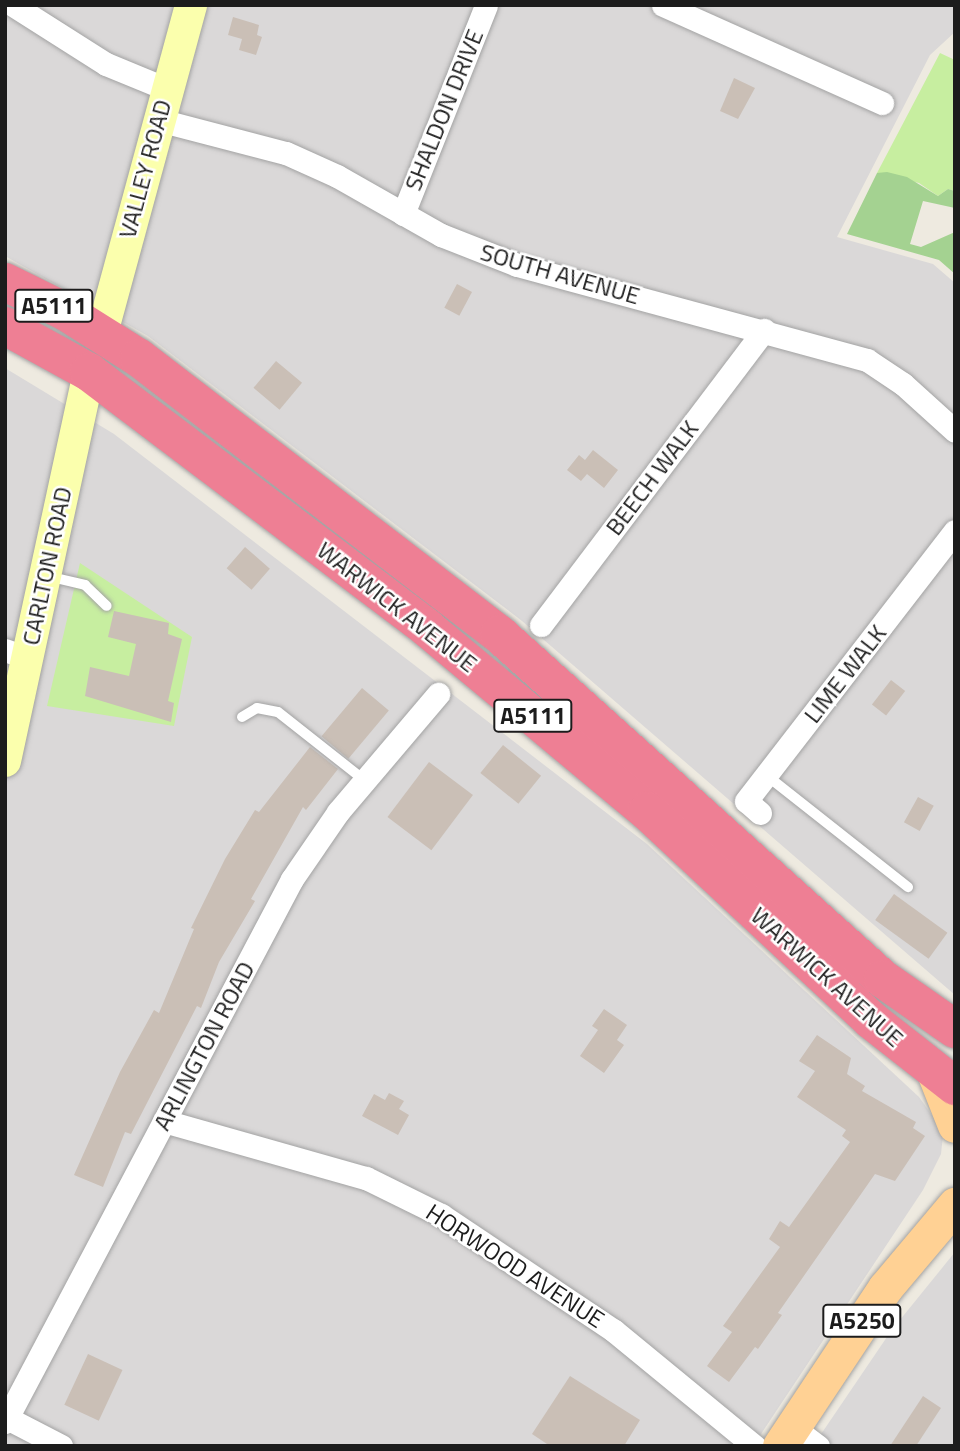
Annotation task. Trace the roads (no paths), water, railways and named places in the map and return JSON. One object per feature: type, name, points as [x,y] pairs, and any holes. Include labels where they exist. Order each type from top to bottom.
[{"type":"highway","name":"WARWICK AVENUE","points":[[5,282],[102,333],[499,634],[883,979],[955,1029]]},
{"type":"highway","name":"WARWICK AVENUE","points":[[5,326],[89,372],[486,676],[647,811],[871,1020],[948,1073]]},
{"type":"highway","name":"A5111","points":[[883,979],[948,1073]]},
{"type":"main road","points":[[948,1073],[955,1125]]},
{"type":"main road","name":"A5250","points":[[796,1439],[885,1288],[955,1205]]},
{"type":"street","points":[[13,5],[106,64],[167,89]]},
{"type":"street","name":"VALLEY ROAD","points":[[102,333],[191,5]]},
{"type":"street","name":"SHALDON DRIVE","points":[[403,214],[486,5]]},
{"type":"street","points":[[663,5],[882,103]]},
{"type":"street","name":"SOUTH AVENUE","points":[[159,120],[286,153],[453,241],[517,265],[764,330],[875,364],[955,431]]},
{"type":"street","name":"BEECH WALK","points":[[541,625],[764,330]]},
{"type":"street","name":"CARLTON ROAD","points":[[5,761],[16,654],[45,575],[89,372]]},
{"type":"street","name":"LIME WALK","points":[[760,813],[746,801],[955,531]]},
{"type":"street","name":"ARLINGTON ROAD","points":[[6,1420],[292,879],[364,780],[438,694]]},
{"type":"street","name":"HORWOOD AVENUE","points":[[164,1121],[336,1168],[405,1195],[544,1280],[754,1446]]},
{"type":"street","points":[[6,1420],[61,1446]]},
{"type":"lane","points":[[45,575],[85,585],[107,606]]},
{"type":"lane","points":[[242,718],[257,708],[278,712],[364,780]]},
{"type":"lane","points":[[766,775],[908,887]]}]
